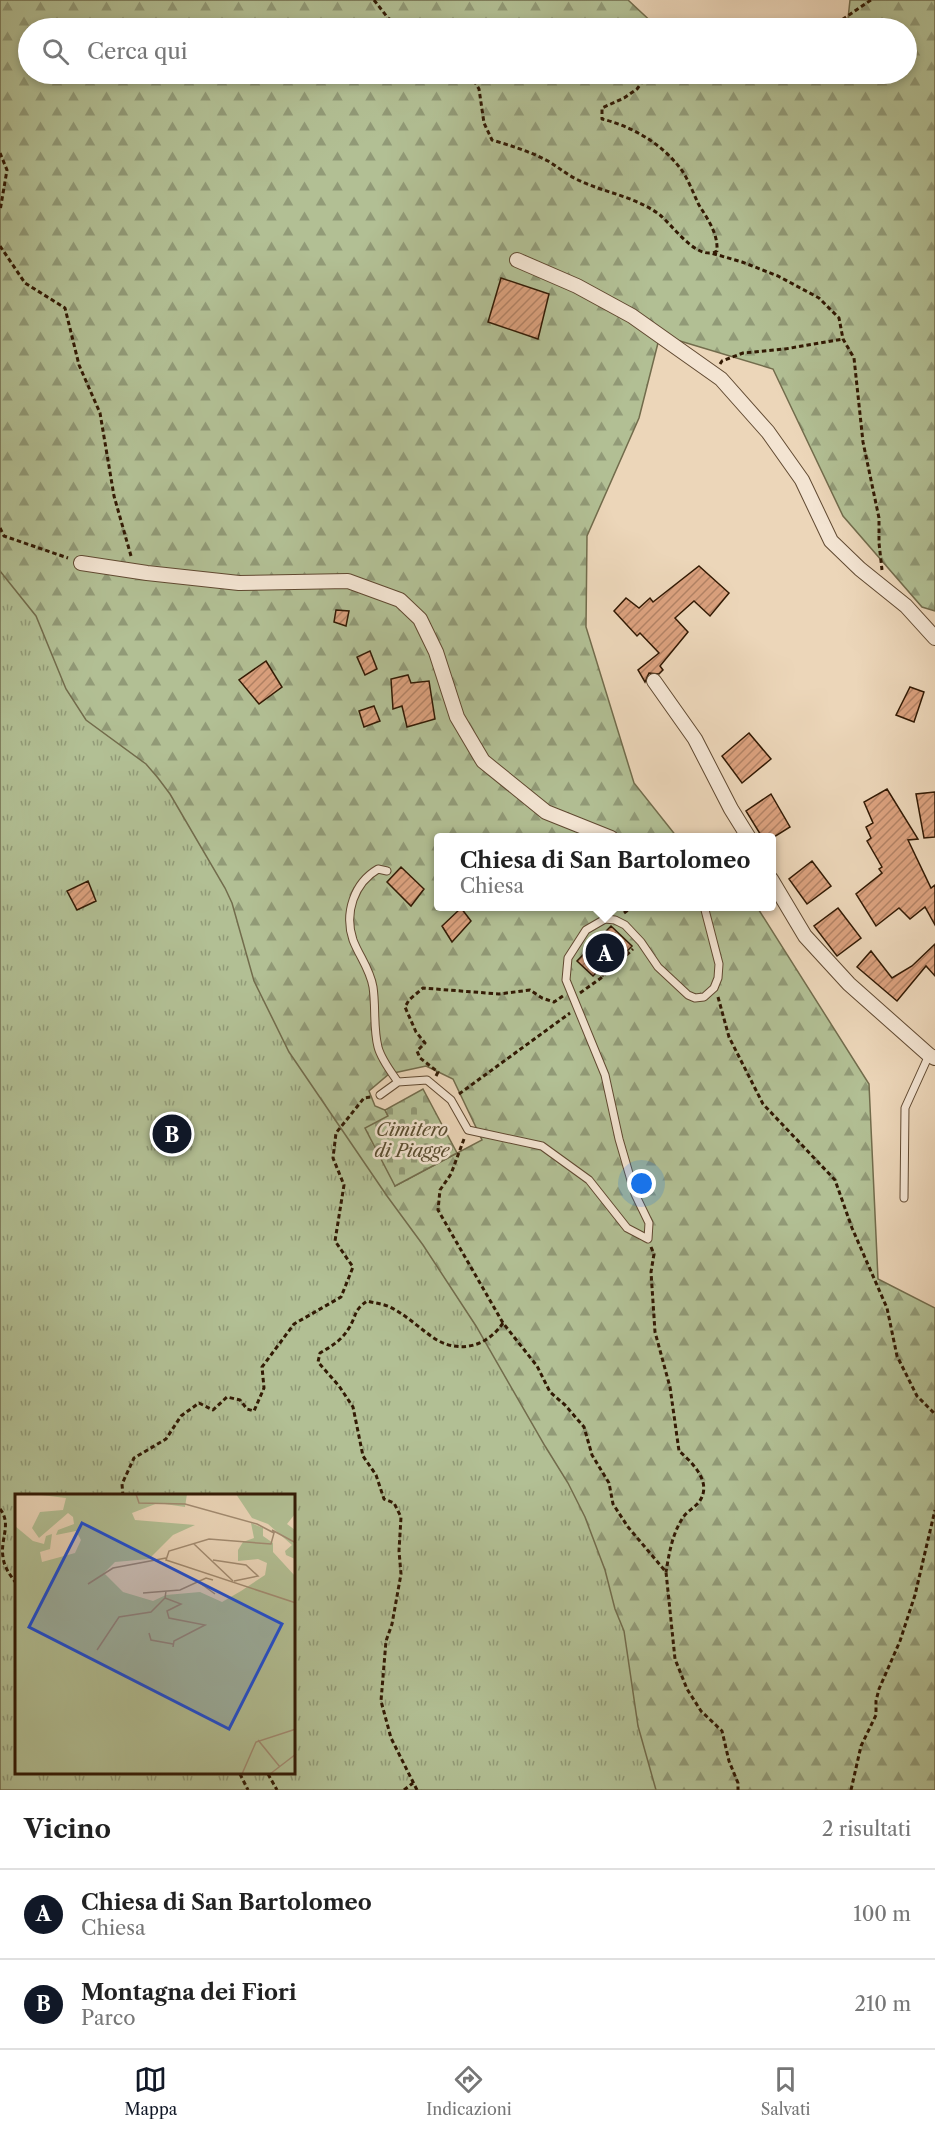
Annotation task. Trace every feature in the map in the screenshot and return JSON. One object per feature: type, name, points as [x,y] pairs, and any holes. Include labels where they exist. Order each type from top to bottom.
[{"type":"street","points":[[517,260],[577,286],[632,316],[721,379],[768,432],[802,480],[831,541],[860,569],[906,606],[935,638]]},
{"type":"street","points":[[81,563],[239,583],[348,581],[400,600],[420,619],[436,652],[457,717],[483,761],[546,812],[601,833]]},
{"type":"street","points":[[654,681],[695,739],[747,833]]},
{"type":"street","points":[[776,887],[805,936],[849,984],[932,1057]]},
{"type":"lane","points":[[387,871],[378,868],[367,875],[354,893],[349,916],[353,940],[372,984],[378,1048],[398,1082]]},
{"type":"lane","points":[[380,1095],[398,1082],[427,1080],[451,1100],[468,1130],[542,1146],[589,1180],[627,1228],[648,1239],[649,1223],[635,1194],[619,1139],[605,1075],[566,980],[568,958],[586,930],[605,919],[615,920],[625,925],[641,942],[658,967],[688,995],[695,998],[704,997],[715,987],[719,964],[705,911]]},
{"type":"lane","points":[[904,1198],[905,1108],[932,1057]]},
{"type":"path","points":[[374,0],[388,18]]},
{"type":"path","points":[[845,18],[871,0]]},
{"type":"path","points":[[475,84],[484,123],[492,140],[529,152],[604,191],[631,198],[660,215],[698,250],[742,262],[778,276],[819,298],[839,318],[843,339],[854,358],[864,442],[879,518],[883,587]]},
{"type":"path","points":[[641,84],[637,90],[602,108],[602,118],[622,124],[641,135],[663,150],[680,168],[715,233],[718,242],[717,251],[711,254]]},
{"type":"path","points":[[0,153],[8,170],[0,211]]},
{"type":"path","points":[[0,246],[25,284],[65,309],[79,365],[100,414],[114,496],[134,570]]},
{"type":"path","points":[[714,374],[722,361],[743,353],[785,349],[843,339]]},
{"type":"path","points":[[0,528],[4,536],[81,563]]},
{"type":"path","points":[[451,1100],[571,1012],[573,996],[585,991],[641,942]]},
{"type":"path","points":[[715,987],[729,1037],[763,1104],[835,1180],[852,1228],[887,1308],[897,1356],[917,1396],[935,1414]]},
{"type":"path","points":[[430,1083],[438,1072],[420,1058],[417,1052],[425,1043],[416,1032],[405,1007],[409,1000],[423,988],[499,994],[530,990],[554,1002],[570,988]]},
{"type":"path","points":[[123,1494],[122,1484],[134,1458],[166,1438],[181,1416],[199,1403],[213,1410],[227,1397],[240,1400],[248,1409],[254,1411],[264,1388],[262,1367],[294,1324],[341,1297],[353,1267],[335,1241],[344,1185],[333,1158],[336,1133],[364,1098],[380,1095]]},
{"type":"path","points":[[468,1130],[451,1174],[440,1190],[438,1210],[503,1323],[537,1366],[550,1392],[584,1427],[592,1455],[609,1483],[614,1504],[628,1527],[666,1572]]},
{"type":"path","points":[[648,1239],[654,1254],[651,1272],[655,1332],[670,1387],[679,1451],[696,1466],[704,1484],[700,1501],[683,1517],[672,1540],[666,1572],[675,1659],[687,1689],[702,1711],[722,1731],[729,1761],[738,1783],[738,1790]]},
{"type":"path","points":[[417,1790],[391,1738],[381,1701],[386,1641],[392,1624],[401,1574],[399,1551],[401,1517],[394,1503],[384,1499],[376,1475],[363,1456],[353,1407],[339,1386],[318,1362],[320,1353],[338,1343],[350,1327],[357,1308],[367,1301],[389,1306],[438,1341],[459,1348],[481,1344],[496,1333],[503,1323]]},
{"type":"path","points":[[0,1509],[7,1521],[2,1554],[8,1572],[15,1582]]},
{"type":"path","points":[[851,1790],[861,1746],[876,1715],[879,1689],[900,1641],[915,1594],[935,1509]]},
{"type":"path","points":[[241,1775],[248,1790]]},
{"type":"path","points":[[269,1775],[277,1790]]},
{"type":"path","points":[[404,1790],[413,1783]]},
{"type":"green space","points":[[0,0],[628,0],[647,18],[18,18],[18,84],[917,84],[917,18],[848,18],[850,0],[935,0],[935,611],[922,607],[843,516],[773,369],[660,335],[639,418],[587,536],[586,627],[634,783],[674,833],[434,833],[434,911],[760,911],[869,1084],[878,1279],[935,1308],[935,1790],[0,1790]],"holes":[[[426,1066],[453,1079],[482,1140],[395,1186],[388,1116],[385,1110],[375,1106],[369,1091],[389,1074]]]},
{"type":"green space","points":[[0,571],[36,616],[66,689],[86,720],[146,764],[170,794],[232,903],[254,981],[289,1052],[423,1245],[476,1326],[568,1483],[585,1517],[624,1631],[638,1726],[656,1790],[0,1790]]},
{"type":"green space","name":"Cimitero di Piagge","points":[[423,1089],[457,1153],[395,1186],[365,1128],[388,1116],[385,1110]]},
{"type":"building","points":[[501,278],[549,294],[538,339],[488,322]]},
{"type":"building","points":[[699,566],[729,593],[710,616],[694,601],[675,618],[688,632],[660,666],[663,670],[659,674],[649,673],[645,682],[638,670],[659,653],[640,633],[637,636],[614,611],[626,598],[639,608],[650,598],[653,602]]},
{"type":"building","points":[[336,610],[349,611],[346,626],[334,622]]},
{"type":"building","points":[[370,651],[377,669],[365,675],[357,657]]},
{"type":"building","points":[[266,661],[282,687],[259,704],[239,680]]},
{"type":"building","points":[[408,675],[411,683],[429,681],[435,719],[407,727],[402,706],[393,709],[391,679]]},
{"type":"building","points":[[910,687],[924,692],[914,722],[896,715]]},
{"type":"building","points":[[374,706],[380,721],[364,727],[359,711]]},
{"type":"building","points":[[749,733],[771,759],[742,783],[722,756]]},
{"type":"building","points":[[887,789],[918,839],[908,840],[931,888],[935,885],[935,925],[925,907],[910,919],[899,908],[876,926],[856,894],[882,873],[879,869],[882,867],[867,841],[871,838],[866,827],[873,823],[864,802]]},
{"type":"building","points":[[935,792],[935,837],[924,838],[916,794]]},
{"type":"building","points":[[771,794],[790,827],[776,836],[776,833],[760,833],[746,811]]},
{"type":"building","points":[[812,861],[831,886],[807,904],[789,879]]},
{"type":"building","points":[[401,867],[424,889],[411,906],[387,882]]},
{"type":"building","points":[[88,881],[96,901],[77,910],[67,891]]},
{"type":"building","points":[[838,908],[861,938],[837,956],[814,926]]},
{"type":"building","points":[[458,911],[463,911],[471,921],[452,942],[442,926]]},
{"type":"building","points":[[611,926],[632,946],[603,976],[598,971],[593,976],[577,961]]},
{"type":"building","points":[[935,944],[935,976],[926,966],[897,1001],[857,967],[871,951],[892,978],[912,966]]},
{"type":"place","name":"Chiesa di San Bartolomeo","points":[[605,953]]},
{"type":"place","name":"Montagna dei Fiori","points":[[172,1134]]}]
